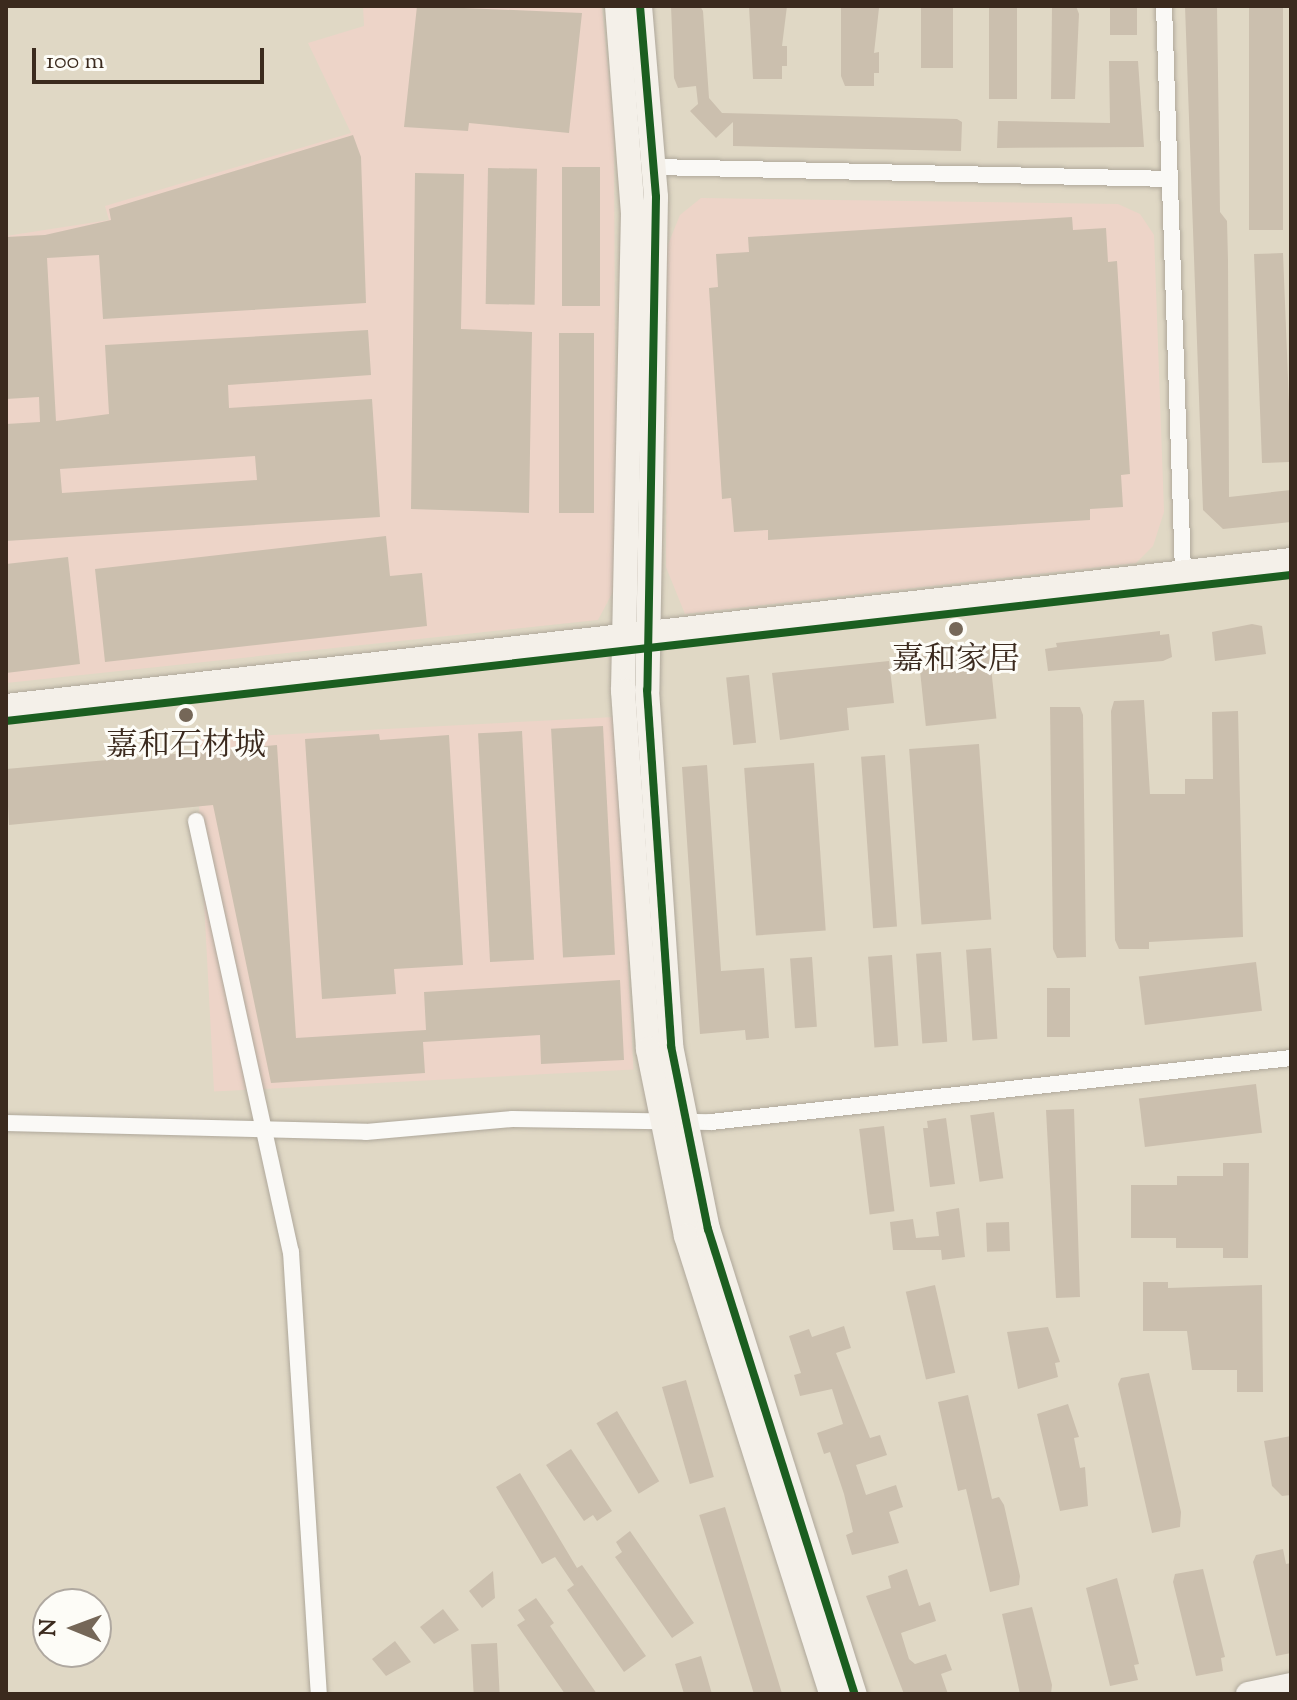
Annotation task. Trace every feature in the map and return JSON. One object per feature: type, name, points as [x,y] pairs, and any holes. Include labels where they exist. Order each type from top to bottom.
[{"type":"street","points":[[617,6],[632,190],[636,642],[671,1046],[671,1122],[686,1236],[831,1694]]},
{"type":"street","points":[[636,642],[655,167],[640,6]]},
{"type":"street","points":[[1164,6],[1183,572]]},
{"type":"street","points":[[655,167],[1170,179]]},
{"type":"street","points":[[6,721],[1291,560]]},
{"type":"street","points":[[6,706],[1291,575]]},
{"type":"street","points":[[196,821],[265,1130],[297,1298],[319,1694]]},
{"type":"street","points":[[6,1123],[366,1132],[533,1118],[671,1122],[1291,1058]]},
{"type":"street","points":[[671,1122],[708,1229],[855,1694]]},
{"type":"street","points":[[1248,1694],[1291,1685]]},
{"type":"shaded area","points":[[363,6],[602,6],[614,131],[616,586],[598,620],[6,683],[6,236],[109,220],[105,206],[351,133],[308,43],[364,26]]},
{"type":"shaded area","points":[[701,198],[1118,204],[1140,214],[1154,235],[1164,512],[1153,546],[1136,563],[685,614],[666,567],[667,247],[680,215]]},
{"type":"shaded area","points":[[615,717],[633,1070],[214,1091],[196,739]]},
{"type":"building","points":[[417,6],[582,13],[569,133],[469,123],[468,131],[404,127]]},
{"type":"building","points":[[671,6],[700,6],[703,11],[709,98],[722,113],[957,119],[962,122],[961,151],[733,146],[733,122],[716,138],[690,111],[698,104],[696,86],[678,88],[674,78]]},
{"type":"building","points":[[749,6],[787,6],[782,46],[787,46],[787,66],[782,66],[782,79],[753,79]]},
{"type":"building","points":[[841,6],[879,8],[874,53],[879,52],[879,73],[874,73],[874,86],[845,86],[841,76]]},
{"type":"building","points":[[921,6],[953,6],[953,68],[921,68]]},
{"type":"building","points":[[989,6],[1017,6],[1017,99],[989,99]]},
{"type":"building","points":[[1052,6],[1076,6],[1079,14],[1075,99],[1051,99]]},
{"type":"building","points":[[1110,6],[1137,6],[1137,35],[1110,35]]},
{"type":"building","points":[[1185,6],[1217,6],[1220,212],[1227,221],[1228,260],[1229,497],[1291,490],[1291,522],[1223,529],[1203,510]]},
{"type":"building","points":[[1249,6],[1283,6],[1283,230],[1249,230]]},
{"type":"building","points":[[1109,61],[1138,61],[1144,147],[997,148],[998,121],[1110,123]]},
{"type":"building","points":[[353,135],[361,157],[366,303],[103,319],[99,255],[47,258],[56,421],[109,414],[105,345],[368,330],[371,375],[228,385],[229,408],[372,399],[380,517],[6,541],[6,424],[40,422],[39,397],[6,399],[6,237],[45,235],[111,220],[109,209]],"holes":[[[255,456],[257,480],[62,493],[60,469]]]},
{"type":"building","points":[[562,167],[600,167],[600,306],[562,306]]},
{"type":"building","points":[[488,168],[537,169],[535,305],[486,304]]},
{"type":"building","points":[[415,173],[464,174],[461,329],[532,332],[529,513],[411,509]]},
{"type":"building","points":[[1072,217],[1073,230],[1106,228],[1108,262],[1117,261],[1130,474],[1121,475],[1123,507],[1090,509],[1090,520],[768,540],[768,530],[734,532],[731,498],[722,499],[709,288],[718,287],[716,254],[749,252],[748,237]]},
{"type":"building","points":[[1283,253],[1291,454],[1289,462],[1262,463],[1254,254]]},
{"type":"building","points":[[559,333],[594,333],[594,513],[559,513]]},
{"type":"building","points":[[386,536],[390,576],[422,573],[427,626],[105,662],[95,569]]},
{"type":"building","points":[[68,557],[80,664],[6,673],[6,564]]},
{"type":"building","points":[[1252,624],[1262,626],[1266,654],[1215,661],[1212,632]]},
{"type":"building","points":[[1160,631],[1160,635],[1169,634],[1172,657],[1163,661],[1048,671],[1045,649],[1057,647],[1056,643]]},
{"type":"building","points":[[989,648],[996,719],[926,726],[918,655]]},
{"type":"building","points":[[889,661],[894,703],[847,708],[849,730],[780,740],[772,673]]},
{"type":"building","points":[[749,675],[756,743],[733,745],[726,677]]},
{"type":"building","points":[[1144,700],[1150,794],[1185,794],[1185,779],[1213,779],[1212,712],[1238,711],[1243,937],[1149,942],[1149,949],[1119,949],[1115,940],[1111,711],[1114,701]]},
{"type":"building","points":[[1050,707],[1080,707],[1083,715],[1086,957],[1057,958],[1053,949]]},
{"type":"building","points":[[603,726],[615,955],[563,957],[551,729]]},
{"type":"building","points":[[522,731],[534,960],[490,962],[478,733]]},
{"type":"building","points":[[379,734],[380,740],[449,735],[463,965],[394,969],[396,994],[322,999],[305,739]]},
{"type":"building","points":[[979,744],[991,920],[921,924],[909,749]]},
{"type":"building","points":[[277,745],[296,1038],[426,1030],[424,992],[620,980],[624,1060],[541,1064],[540,1035],[423,1042],[425,1073],[271,1083],[213,805],[9,825],[6,769]]},
{"type":"building","points":[[885,755],[897,927],[873,928],[861,757]]},
{"type":"building","points":[[814,763],[826,931],[756,935],[744,768]]},
{"type":"building","points":[[707,765],[721,971],[764,968],[769,1038],[746,1040],[745,1030],[700,1034],[682,767]]},
{"type":"building","points":[[991,948],[997,1039],[972,1041],[966,950]]},
{"type":"building","points":[[941,952],[947,1042],[922,1044],[916,954]]},
{"type":"building","points":[[892,955],[898,1046],[874,1047],[868,957]]},
{"type":"building","points":[[812,957],[817,1027],[795,1028],[790,959]]},
{"type":"building","points":[[1256,962],[1262,1011],[1145,1025],[1139,976]]},
{"type":"building","points":[[1047,988],[1070,988],[1070,1037],[1047,1037]]},
{"type":"building","points":[[1256,1084],[1262,1133],[1145,1147],[1139,1098]]},
{"type":"building","points":[[1074,1109],[1080,1297],[1056,1298],[1046,1110]]},
{"type":"building","points":[[994,1112],[1003,1178],[980,1182],[970,1115]]},
{"type":"building","points":[[946,1118],[955,1184],[930,1187],[923,1128],[928,1128],[927,1121]]},
{"type":"building","points":[[884,1126],[894,1211],[870,1214],[859,1129]]},
{"type":"building","points":[[1223,1163],[1249,1163],[1248,1258],[1223,1258],[1223,1248],[1176,1248],[1176,1238],[1131,1238],[1131,1185],[1177,1185],[1177,1176],[1223,1176]]},
{"type":"building","points":[[959,1208],[965,1257],[942,1260],[941,1250],[893,1250],[890,1222],[913,1219],[916,1238],[939,1236],[936,1212]]},
{"type":"building","points":[[1009,1222],[1010,1251],[987,1252],[986,1223]]},
{"type":"building","points":[[1143,1282],[1168,1282],[1168,1288],[1262,1285],[1263,1392],[1237,1392],[1237,1370],[1192,1370],[1187,1331],[1143,1331]]},
{"type":"building","points":[[935,1285],[955,1373],[926,1379],[906,1292]]},
{"type":"building","points":[[844,1326],[851,1348],[836,1353],[870,1438],[880,1435],[887,1455],[856,1465],[866,1495],[896,1485],[903,1507],[889,1512],[899,1543],[852,1555],[846,1535],[853,1532],[844,1494],[830,1452],[824,1454],[817,1433],[843,1424],[832,1389],[800,1396],[794,1375],[801,1373],[789,1336],[809,1329],[812,1337]]},
{"type":"building","points":[[1048,1327],[1060,1362],[1055,1363],[1058,1377],[1018,1389],[1007,1332]]},
{"type":"building","points":[[1149,1373],[1181,1512],[1180,1527],[1152,1533],[1118,1384],[1121,1378]]},
{"type":"building","points":[[686,1380],[714,1477],[690,1484],[662,1387]]},
{"type":"building","points":[[968,1395],[992,1499],[999,1497],[1004,1505],[1020,1576],[1019,1585],[990,1592],[966,1489],[958,1491],[938,1402]]},
{"type":"building","points":[[1068,1404],[1079,1437],[1074,1438],[1080,1468],[1085,1467],[1088,1506],[1060,1511],[1037,1414]]},
{"type":"building","points":[[617,1411],[659,1481],[639,1494],[596,1423]]},
{"type":"building","points":[[1291,1436],[1291,1495],[1282,1496],[1272,1486],[1264,1441]]},
{"type":"building","points":[[571,1449],[612,1511],[597,1521],[593,1515],[584,1521],[546,1465]]},
{"type":"building","points":[[520,1473],[577,1568],[582,1565],[646,1656],[624,1672],[567,1590],[574,1585],[555,1557],[542,1564],[496,1487]]},
{"type":"building","points":[[725,1507],[782,1694],[754,1694],[699,1515]]},
{"type":"building","points":[[630,1531],[694,1623],[672,1638],[615,1557],[622,1552],[616,1542]]},
{"type":"building","points":[[1283,1549],[1286,1564],[1291,1563],[1291,1653],[1276,1656],[1253,1562],[1256,1555]]},
{"type":"building","points":[[907,1569],[919,1606],[930,1602],[936,1621],[901,1633],[909,1659],[915,1664],[946,1654],[952,1670],[941,1674],[948,1694],[904,1694],[866,1596],[891,1588],[888,1576]]},
{"type":"building","points":[[1203,1569],[1225,1657],[1221,1658],[1223,1671],[1196,1676],[1173,1582],[1175,1574]]},
{"type":"building","points":[[493,1571],[495,1598],[482,1608],[469,1591]]},
{"type":"building","points":[[1117,1578],[1139,1664],[1134,1665],[1138,1680],[1110,1686],[1086,1588]]},
{"type":"building","points":[[536,1598],[554,1623],[550,1626],[597,1694],[565,1694],[517,1625],[525,1620],[518,1610]]},
{"type":"building","points":[[1032,1607],[1052,1685],[1051,1694],[1020,1694],[1002,1614]]},
{"type":"building","points":[[443,1609],[459,1630],[434,1644],[420,1627]]},
{"type":"building","points":[[395,1641],[411,1662],[386,1676],[372,1659]]},
{"type":"building","points":[[497,1643],[500,1694],[474,1694],[471,1644]]},
{"type":"building","points":[[701,1656],[712,1694],[684,1694],[675,1664]]},
{"type":"cycle path","points":[[640,6],[656,197],[647,690],[671,1046],[708,1229],[855,1694]]},
{"type":"cycle path","points":[[6,721],[1291,575]]},
{"type":"place","name":"嘉和家居","points":[[956,629]]},
{"type":"place","name":"嘉和石材城","points":[[186,715]]}]
